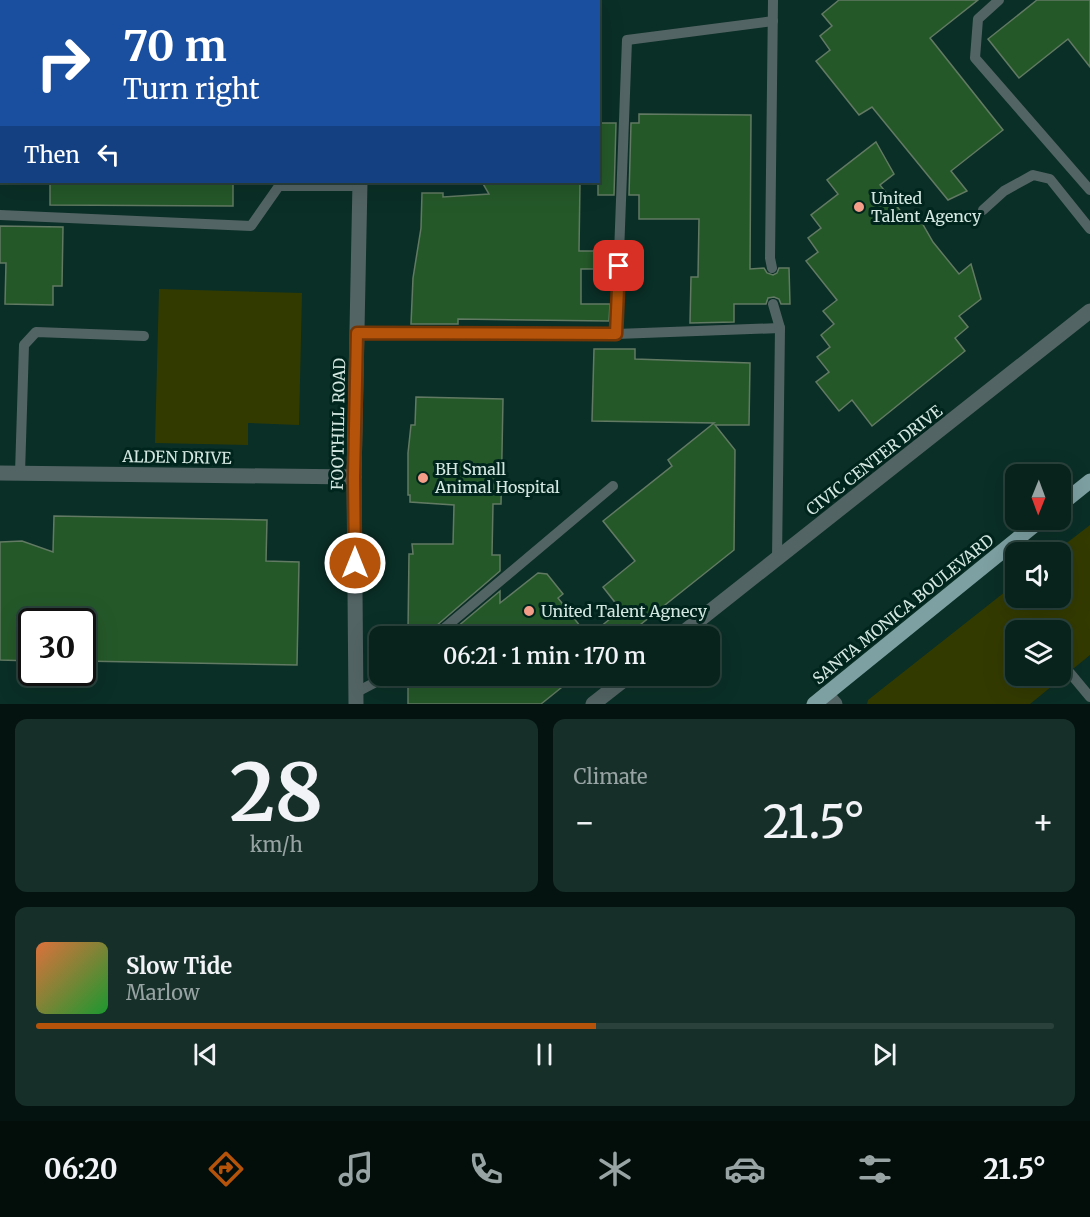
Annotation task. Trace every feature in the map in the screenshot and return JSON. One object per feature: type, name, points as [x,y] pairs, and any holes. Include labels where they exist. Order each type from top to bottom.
[{"type":"main road","points":[[1071,496],[1090,481]]},
{"type":"main road","name":"SANTA MONICA BOULEVARD","points":[[814,704],[831,699],[1029,530]]},
{"type":"street","name":"FOOTHILL ROAD","points":[[356,698],[354,477],[360,184]]},
{"type":"street","name":"CIVIC CENTER DRIVE","points":[[692,626],[1090,311]]},
{"type":"street","name":"ALDEN DRIVE","points":[[0,473],[354,477]]},
{"type":"street","points":[[593,704],[616,686]]},
{"type":"lane","points":[[772,268],[770,258],[773,0]]},
{"type":"lane","points":[[999,0],[978,19],[975,58],[1090,190]]},
{"type":"lane","points":[[616,334],[627,40],[772,21]]},
{"type":"lane","points":[[983,210],[1004,191],[1033,175],[1050,178],[1090,229]]},
{"type":"lane","points":[[0,215],[251,226],[279,186],[360,184]]},
{"type":"lane","points":[[773,304],[780,328],[777,559]]},
{"type":"lane","points":[[357,333],[616,334],[780,328]]},
{"type":"lane","points":[[20,473],[24,345],[36,332],[144,336]]},
{"type":"lane","points":[[447,626],[613,486]]},
{"type":"lane","points":[[1071,674],[1090,697]]},
{"type":"lane","points":[[356,698],[373,686]]},
{"type":"green space","points":[[159,289],[302,293],[299,425],[248,423],[248,445],[155,443]]},
{"type":"green space","points":[[1090,525],[1090,655],[1071,671],[1071,620],[1005,620],[1005,686],[1052,686],[1030,704],[867,704],[868,700],[1005,592],[1005,608],[1071,608],[1071,542],[1068,542]]},
{"type":"building","points":[[839,0],[978,0],[930,38],[1003,130],[951,171],[967,191],[948,200],[872,107],[859,115],[816,61],[830,50],[820,36],[832,26],[822,14]]},
{"type":"building","points":[[1037,0],[1090,0],[1090,67],[1068,39],[1019,78],[988,39]]},
{"type":"building","points":[[639,114],[751,115],[750,269],[764,268],[767,273],[773,275],[779,268],[789,268],[790,304],[781,304],[779,299],[774,297],[768,298],[766,304],[734,304],[734,322],[690,323],[691,277],[698,277],[699,219],[639,219],[639,195],[629,195],[631,123],[639,123]]},
{"type":"building","points":[[600,123],[616,123],[614,195],[598,195]]},
{"type":"building","points":[[876,142],[894,174],[880,185],[910,223],[918,216],[933,242],[959,274],[971,264],[981,299],[959,316],[968,327],[955,338],[965,351],[872,426],[852,400],[839,411],[816,382],[829,372],[817,357],[830,347],[821,335],[834,324],[823,311],[837,300],[806,261],[818,252],[808,238],[821,228],[811,215],[838,194],[827,180]]},
{"type":"building","points":[[50,183],[233,183],[233,206],[50,205]]},
{"type":"building","points":[[483,183],[580,183],[579,251],[596,251],[595,269],[581,269],[581,304],[610,304],[609,321],[458,319],[458,324],[411,324],[413,278],[421,228],[422,193],[443,193],[443,197],[489,194]]},
{"type":"building","points":[[0,226],[63,227],[62,286],[53,286],[53,305],[5,304],[6,263],[0,263]]},
{"type":"building","points":[[594,349],[635,349],[635,359],[750,363],[749,425],[715,425],[735,450],[734,550],[639,626],[601,626],[621,610],[603,587],[635,561],[603,521],[672,466],[668,460],[714,423],[592,421]]},
{"type":"building","points":[[416,397],[503,399],[501,504],[493,504],[492,555],[500,555],[500,571],[436,626],[408,626],[409,554],[413,554],[412,544],[453,544],[454,505],[410,502],[408,453],[411,425],[415,425]]},
{"type":"building","points":[[54,516],[267,520],[266,561],[299,562],[297,665],[96,661],[96,608],[18,608],[18,661],[0,660],[0,542],[22,541],[53,552]]},
{"type":"building","name":"United Talent Agnecy","points":[[538,573],[547,574],[563,594],[558,598],[580,626],[458,626],[500,591],[500,603]]},
{"type":"building","points":[[408,686],[563,686],[541,704],[408,704]]},
{"type":"place","name":"United Talent Agency","points":[[859,207]]},
{"type":"place","name":"BH Small Animal Hospital","points":[[423,478]]},
{"type":"place","name":"United Talent Agnecy","points":[[529,611]]},
{"type":"route","points":[[355,563],[357,333],[616,334],[619,266]]}]
